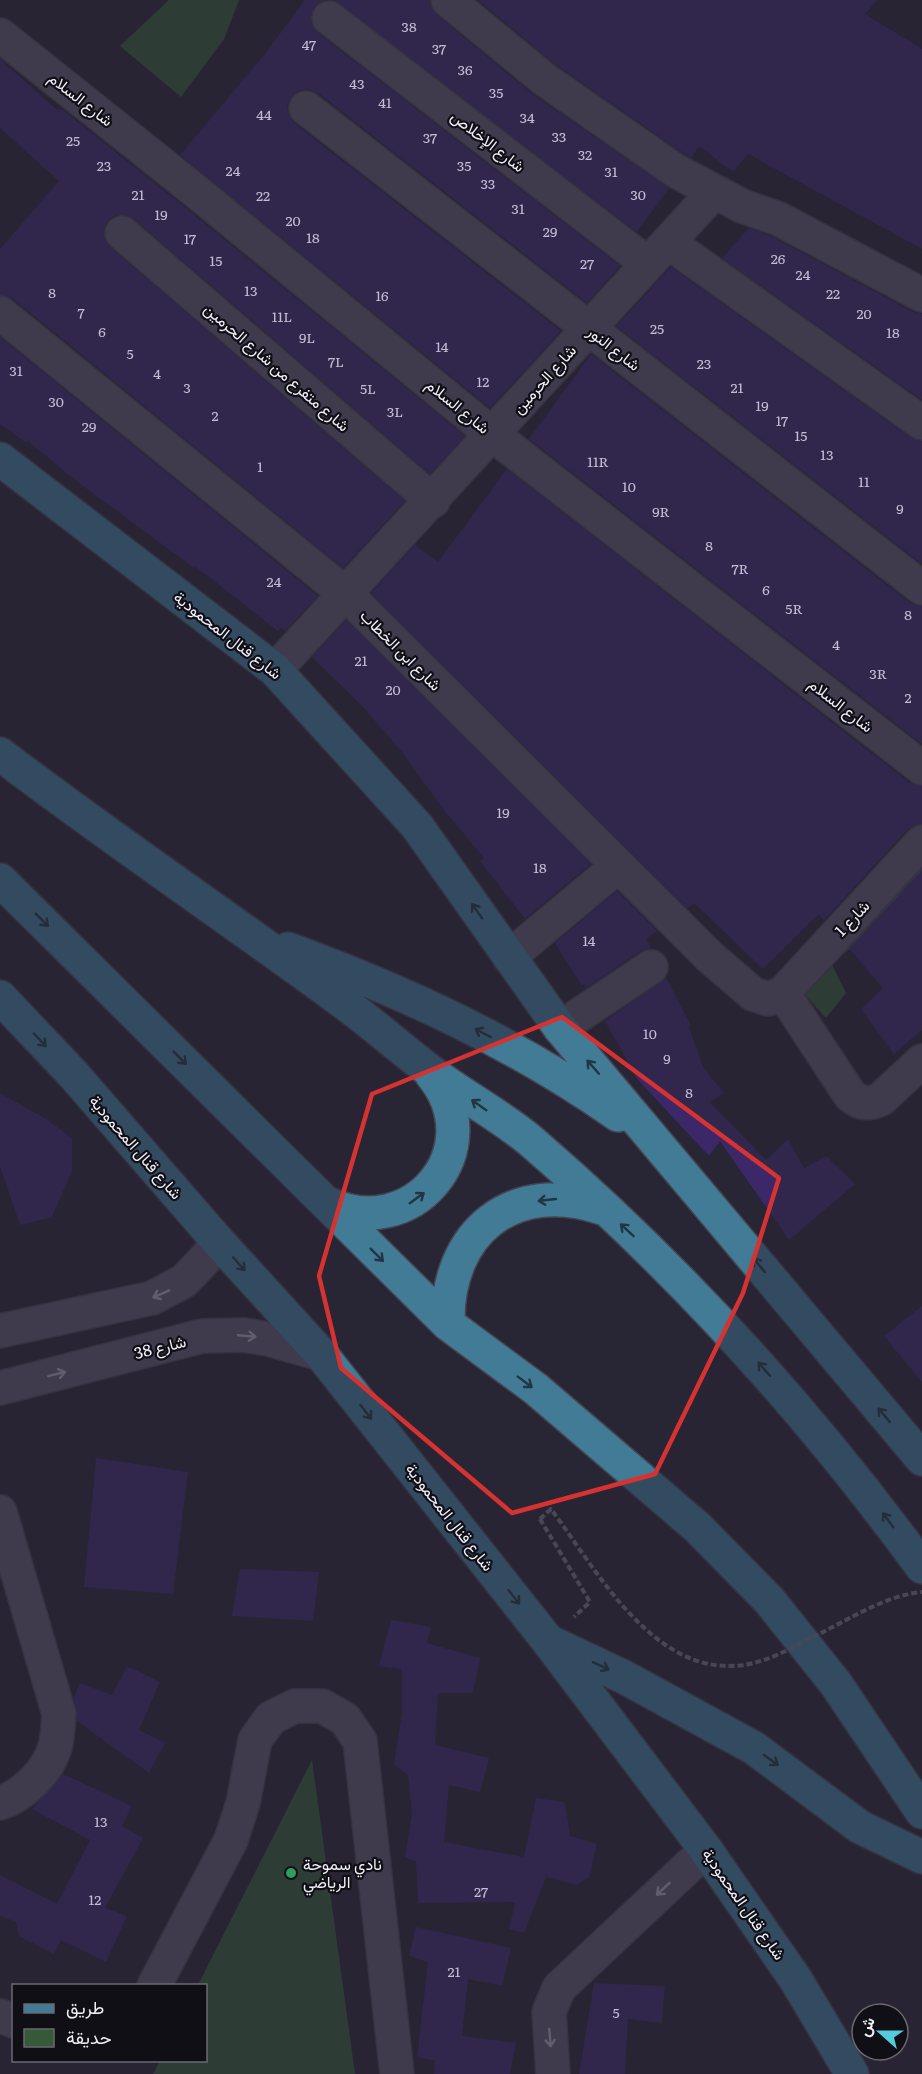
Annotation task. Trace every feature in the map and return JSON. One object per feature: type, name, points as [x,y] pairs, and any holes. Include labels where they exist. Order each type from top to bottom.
[{"type":"main road","name":"شارع قنال المحمودية","points":[[0,459],[275,670],[417,826],[560,1028],[922,1459]]},
{"type":"main road","points":[[0,754],[242,932],[348,1006],[427,1069],[530,1140],[677,1276],[746,1349],[816,1430],[922,1567]]},
{"type":"main road","points":[[0,880],[448,1324],[536,1389],[626,1465],[697,1527],[770,1600],[836,1684],[922,1812]]},
{"type":"main road","points":[[242,932],[370,979],[446,1013],[519,1052],[589,1095],[657,1142]]},
{"type":"main road","name":"شارع قنال المحمودية","points":[[0,997],[73,1074],[217,1240],[321,1354],[548,1641],[706,1850],[796,1980],[852,2074]]},
{"type":"main road","points":[[323,1201],[343,1211],[366,1215],[388,1212],[409,1204],[428,1190],[441,1173],[450,1152],[453,1130],[450,1107],[441,1086],[427,1069]]},
{"type":"main road","points":[[448,1324],[448,1298],[453,1272],[465,1248],[482,1228],[503,1212],[527,1202],[553,1198],[579,1200],[604,1209]]},
{"type":"main road","points":[[548,1641],[624,1677],[754,1748],[860,1827],[922,1857]]},
{"type":"street","points":[[448,0],[543,79],[676,171],[742,206],[779,219],[922,295]]},
{"type":"street","name":"شارع الإخلاص","points":[[329,18],[658,253],[922,423]]},
{"type":"street","name":"شارع السلام","points":[[0,35],[198,193],[493,435],[922,768]]},
{"type":"street","name":"شارع النور","points":[[306,108],[922,588]]},
{"type":"street","name":"شارع الحرمين","points":[[275,670],[433,501],[714,192]]},
{"type":"street","name":"شارع متفرع من شارع الحرمين","points":[[122,233],[433,501]]},
{"type":"street","name":"شارع ابن الخطاب","points":[[0,313],[346,595],[736,981],[760,998],[768,999],[783,993]]},
{"type":"street","name":"شارع 1","points":[[783,993],[922,843]]},
{"type":"street","points":[[509,957],[618,866]]},
{"type":"street","points":[[560,1028],[651,967]]},
{"type":"street","points":[[783,993],[850,1095],[857,1101],[874,1103],[881,1099],[922,1061]]},
{"type":"street","points":[[0,1331],[152,1298],[184,1281],[203,1263],[217,1240]]},
{"type":"street","name":"شارع 38","points":[[0,1388],[202,1336],[244,1335],[267,1338],[321,1354]]},
{"type":"street","points":[[0,1512],[59,1714],[55,1748],[38,1778],[11,1799],[0,1803]]},
{"type":"street","points":[[155,1984],[231,1840],[243,1803],[255,1740],[271,1718],[295,1706],[322,1706],[345,1719],[360,1741],[397,2074]]},
{"type":"street","points":[[553,2074],[549,2012],[559,1988],[706,1850]]},
{"type":"path","points":[[590,1602],[540,1519],[551,1509],[633,1618],[666,1646],[697,1660],[719,1664],[764,1660],[891,1600],[922,1592]]},
{"type":"highlighted area","points":[[562,1017],[779,1178],[743,1293],[655,1474],[512,1513],[341,1368],[319,1276],[372,1094]]},
{"type":"green space","points":[[169,0],[239,0],[224,39],[181,97],[120,46]]},
{"type":"green space","points":[[922,856],[922,881],[832,965],[846,993],[826,1018],[798,987]]},
{"type":"green space","name":"نادي سموحة الرياضي","points":[[312,1760],[355,2074],[153,2074],[159,2062],[207,2062],[207,1984],[199,1984]]},
{"type":"building","points":[[305,0],[326,0],[315,6],[311,15],[312,25],[318,33],[620,266],[587,303],[318,93],[308,89],[298,91],[292,96],[287,106],[289,116],[294,123],[561,331],[490,408],[180,155],[264,55]]},
{"type":"building","points":[[333,0],[430,0],[436,14],[532,94],[669,188],[637,232]]},
{"type":"building","points":[[478,0],[877,0],[865,14],[922,49],[922,249],[748,154],[733,172],[699,146],[691,158],[555,64]]},
{"type":"building","points":[[0,59],[56,109],[63,110],[186,208],[465,436],[430,474],[134,219],[125,215],[116,215],[108,220],[104,230],[105,240],[110,247],[405,501],[343,568],[12,298],[0,295],[0,249],[59,181],[0,128]]},
{"type":"building","points":[[749,228],[771,236],[913,312],[922,314],[922,400],[722,258]]},
{"type":"building","points":[[671,267],[911,438],[922,441],[922,564],[616,326]]},
{"type":"building","points":[[0,337],[318,596],[285,631],[281,627],[278,631],[195,566],[194,568],[75,480],[28,441],[26,443],[0,424]]},
{"type":"building","points":[[591,354],[910,603],[922,606],[922,744],[529,439]]},
{"type":"building","points":[[507,469],[910,783],[922,786],[922,824],[908,829],[824,920],[819,914],[763,969],[694,903],[687,908],[371,593],[415,545],[438,562]]},
{"type":"building","points":[[346,620],[591,864],[525,919],[480,861],[484,858],[440,805],[402,752],[363,707],[312,657]]},
{"type":"building","points":[[922,870],[922,1030],[894,1054],[861,1009],[883,988],[849,949]]},
{"type":"building","points":[[617,891],[657,931],[646,939],[651,948],[641,951],[586,988],[584,984],[582,986],[555,943]]},
{"type":"building","points":[[666,977],[691,1026],[689,1027],[703,1067],[724,1093],[710,1102],[766,1160],[788,1139],[804,1168],[826,1156],[855,1184],[789,1240],[720,1141],[709,1156],[638,1080],[605,1021]]},
{"type":"building","points":[[0,1093],[46,1119],[72,1138],[72,1171],[52,1217],[20,1225],[0,1166]]},
{"type":"building","points":[[922,1306],[922,1382],[884,1336]]},
{"type":"building","points":[[96,1458],[188,1472],[173,1594],[84,1587]]},
{"type":"building","points":[[240,1569],[319,1572],[313,1621],[232,1616]]},
{"type":"building","points":[[391,1620],[431,1627],[427,1643],[480,1658],[473,1693],[438,1693],[435,1745],[489,1758],[480,1792],[449,1785],[444,1842],[524,1857],[536,1798],[565,1802],[570,1836],[597,1844],[589,1877],[577,1885],[546,1877],[524,1933],[509,1929],[515,1902],[418,1903],[416,1862],[405,1857],[412,1813],[408,1775],[394,1764],[402,1712],[402,1669],[379,1666]]},
{"type":"building","points":[[127,1666],[160,1682],[139,1730],[165,1743],[149,1773],[77,1721],[74,1697],[80,1683],[112,1695]]},
{"type":"building","points":[[63,1774],[132,1806],[122,1826],[143,1838],[105,1908],[127,1916],[106,1962],[61,1940],[54,1954],[19,1936],[16,1922],[0,1916],[0,1875],[57,1904],[90,1840],[32,1809]]},
{"type":"building","points":[[416,1927],[511,1948],[502,1986],[468,1979],[462,2036],[516,2043],[510,2074],[434,2074],[435,2061],[417,2057],[428,1962],[409,1956]]},
{"type":"building","points":[[594,1983],[665,1986],[662,2023],[628,2019],[625,2074],[579,2074]]},
{"type":"place","name":"نادي سموحة الرياضي","points":[[291,1873]]}]
